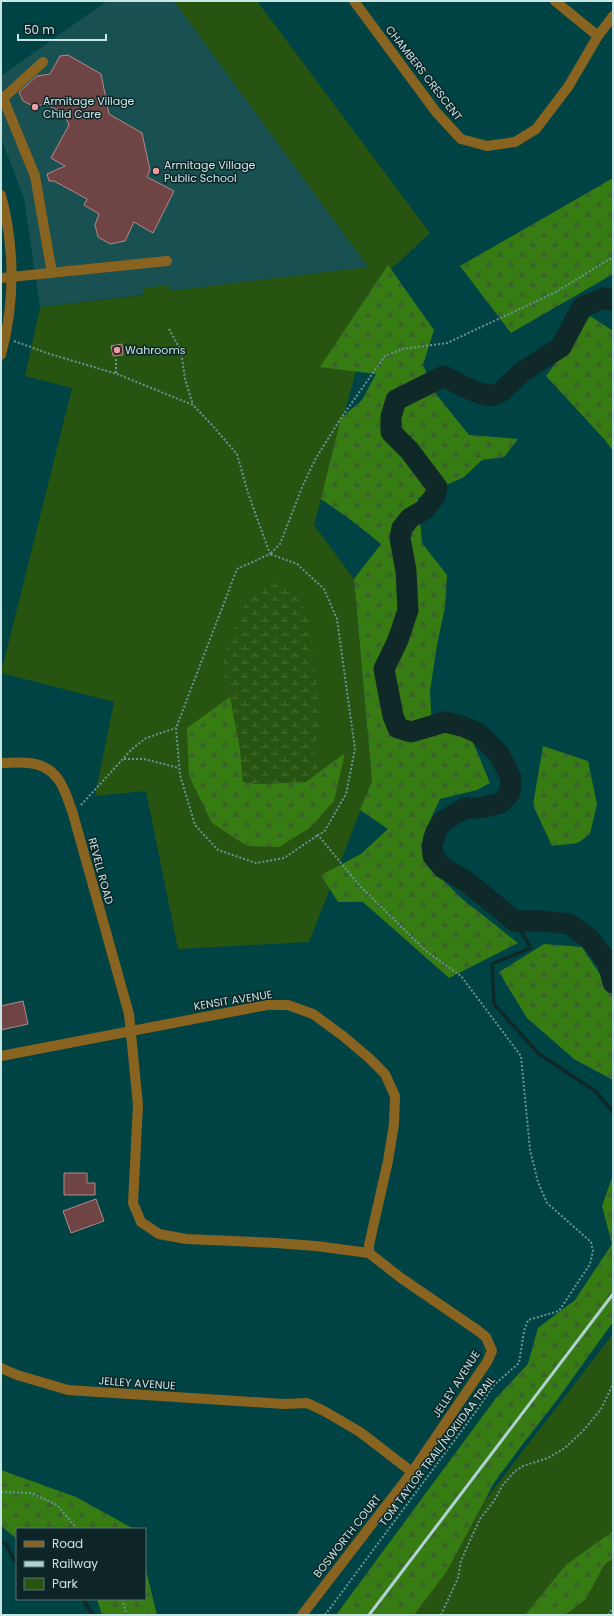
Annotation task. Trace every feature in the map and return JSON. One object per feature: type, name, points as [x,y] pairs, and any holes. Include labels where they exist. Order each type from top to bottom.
[{"type":"street","name":"CHAMBERS CRESCENT","points":[[354,1],[436,112],[461,139],[487,146],[515,142],[536,129],[568,87],[598,36],[613,16]]},
{"type":"street","points":[[555,1],[598,36]]},
{"type":"street","points":[[43,62],[2,99],[35,176],[52,273]]},
{"type":"street","points":[[1,195],[8,227],[12,277],[6,338],[1,355]]},
{"type":"street","points":[[1,278],[167,261]]},
{"type":"street","name":"REVELL ROAD","points":[[1,764],[30,763],[51,770],[62,784],[73,814],[129,1014],[130,1032]]},
{"type":"street","name":"KENSIT AVENUE","points":[[1,1056],[267,1005],[288,1005],[312,1014],[343,1036],[369,1058],[385,1074],[395,1096],[394,1124],[388,1160],[369,1245],[369,1253]]},
{"type":"street","points":[[130,1032],[138,1105],[132,1203],[141,1222],[159,1234],[186,1239],[284,1244],[369,1253]]},
{"type":"street","name":"JELLEY AVENUE","points":[[1,1368],[24,1378],[68,1390],[284,1404],[306,1403],[324,1411],[360,1432],[412,1472],[487,1362],[492,1351],[486,1337],[401,1278],[369,1253]]},
{"type":"street","name":"BOSWORTH COURT","points":[[302,1615],[412,1472]]},
{"type":"path","points":[[6,338],[50,354],[116,374],[193,406],[237,454],[248,493],[270,554],[297,564],[324,589],[337,619],[354,750],[346,794],[324,832],[284,858],[256,863],[218,850],[195,825],[180,775],[176,728],[236,569],[270,554],[280,544],[303,485],[316,458],[341,418],[385,356],[403,349],[446,343],[556,292],[613,257]]},
{"type":"path","points":[[169,329],[181,351],[185,379],[193,406]]},
{"type":"path","points":[[116,359],[116,374]]},
{"type":"path","points":[[73,814],[132,749],[146,738],[176,728]]},
{"type":"path","points":[[123,760],[144,759],[179,768]]},
{"type":"path","name":"TOM TAYLOR TRAIL/NOKIIDAA TRAIL","points":[[318,835],[359,885],[426,951],[461,976],[521,1056],[530,1150],[538,1182],[547,1203],[591,1242],[593,1252],[590,1264],[559,1311],[528,1320],[524,1331],[518,1363],[494,1385],[325,1615]]},
{"type":"path","points":[[440,1615],[458,1578],[461,1561],[480,1519],[494,1501],[502,1486],[514,1472],[522,1466],[548,1458],[565,1448],[584,1430],[601,1409],[613,1384]]},
{"type":"path","points":[[1,1492],[31,1494],[57,1505],[76,1528]]},
{"type":"path","points":[[122,1600],[127,1615]]},
{"type":"path","points":[[608,1615],[613,1608]]},
{"type":"shaded area","name":"Armitage Village Public School","points":[[107,1],[174,1],[368,267],[40,307],[24,198],[1,138],[1,76]]},
{"type":"green space","points":[[174,1],[257,1],[430,233],[381,279],[314,525],[354,579],[372,781],[309,942],[178,949],[146,791],[95,796],[114,702],[1,673],[72,388],[25,376],[40,307],[144,295],[143,288],[169,285],[169,291],[368,267]]},
{"type":"green space","points":[[613,178],[613,274],[511,333],[460,266]]},
{"type":"green space","points":[[388,265],[434,330],[423,365],[436,394],[469,435],[518,439],[504,457],[482,460],[464,477],[418,498],[422,543],[447,575],[445,607],[430,691],[432,730],[470,735],[490,783],[477,790],[440,799],[423,836],[432,869],[461,898],[518,943],[449,978],[363,902],[338,902],[321,875],[361,854],[388,829],[360,810],[372,781],[354,579],[381,544],[321,499],[341,418],[362,400],[376,374],[320,367]]},
{"type":"green space","points":[[590,316],[613,331],[613,451],[605,440],[546,376]]},
{"type":"green space","points":[[276,583],[298,594],[310,623],[320,721],[314,748],[319,772],[306,782],[257,784],[243,782],[240,749],[233,707],[225,678],[223,656],[247,600],[262,589]]},
{"type":"green space","points":[[230,697],[240,749],[243,782],[257,784],[306,782],[345,753],[334,801],[311,827],[279,847],[247,846],[212,823],[189,776],[187,728]]},
{"type":"green space","points":[[543,746],[588,761],[597,804],[590,834],[578,843],[552,846],[533,805]]},
{"type":"green space","points":[[544,944],[582,947],[613,994],[613,1080],[574,1059],[527,1018],[499,972]]},
{"type":"green space","points":[[613,1175],[613,1322],[557,1400],[494,1483],[447,1571],[414,1615],[336,1615],[496,1398],[528,1364],[538,1328],[575,1300],[612,1244],[602,1206]]},
{"type":"green space","points":[[613,1334],[613,1615],[397,1615]]},
{"type":"green space","points":[[1,1470],[76,1497],[132,1528],[16,1528],[16,1538],[1,1526]]},
{"type":"green space","points":[[613,1531],[613,1558],[604,1565],[586,1599],[565,1615],[525,1615],[566,1565]]},
{"type":"green space","points":[[146,1570],[157,1615],[102,1615],[97,1600],[146,1600]]},
{"type":"building","points":[[68,55],[101,74],[109,114],[142,133],[150,170],[147,177],[174,191],[153,233],[134,222],[125,241],[110,244],[98,237],[95,225],[99,214],[84,205],[87,199],[54,181],[49,181],[47,174],[65,166],[51,158],[69,125],[64,114],[46,104],[33,106],[23,101],[19,92],[37,76],[50,74],[60,56]]},
{"type":"building","name":"Wahrooms","points":[[122,344],[123,355],[113,356],[111,346]]},
{"type":"building","points":[[23,1001],[28,1024],[1,1030],[1,1006]]},
{"type":"building","points":[[64,1173],[87,1173],[87,1183],[95,1183],[95,1195],[64,1195]]},
{"type":"building","points":[[96,1199],[104,1221],[71,1233],[63,1211]]},
{"type":"waterway","points":[[613,300],[604,298],[582,307],[561,347],[522,372],[501,392],[490,396],[479,393],[444,376],[396,400],[391,417],[391,432],[409,450],[437,487],[435,496],[424,510],[410,518],[402,528],[400,538],[406,571],[408,610],[398,640],[384,669],[393,716],[398,728],[411,732],[445,722],[462,726],[478,733],[499,754],[511,778],[510,793],[501,803],[480,808],[465,808],[443,821],[436,832],[432,846],[433,856],[443,868],[466,881],[515,921],[541,921],[569,924],[590,939],[608,963],[613,983]]},
{"type":"waterway","points":[[515,921],[531,948],[492,964],[494,1004],[538,1053],[595,1091],[613,1112]]},
{"type":"waterway","points":[[1,1542],[6,1544],[14,1560],[16,1560]]},
{"type":"waterway","points":[[84,1600],[93,1615]]},
{"type":"railway","points":[[369,1615],[613,1294]]},
{"type":"place","name":"Armitage Village Child Care","points":[[35,107]]},
{"type":"place","name":"Armitage Village Public School","points":[[156,171]]},
{"type":"place","name":"Wahrooms","points":[[117,350]]}]
